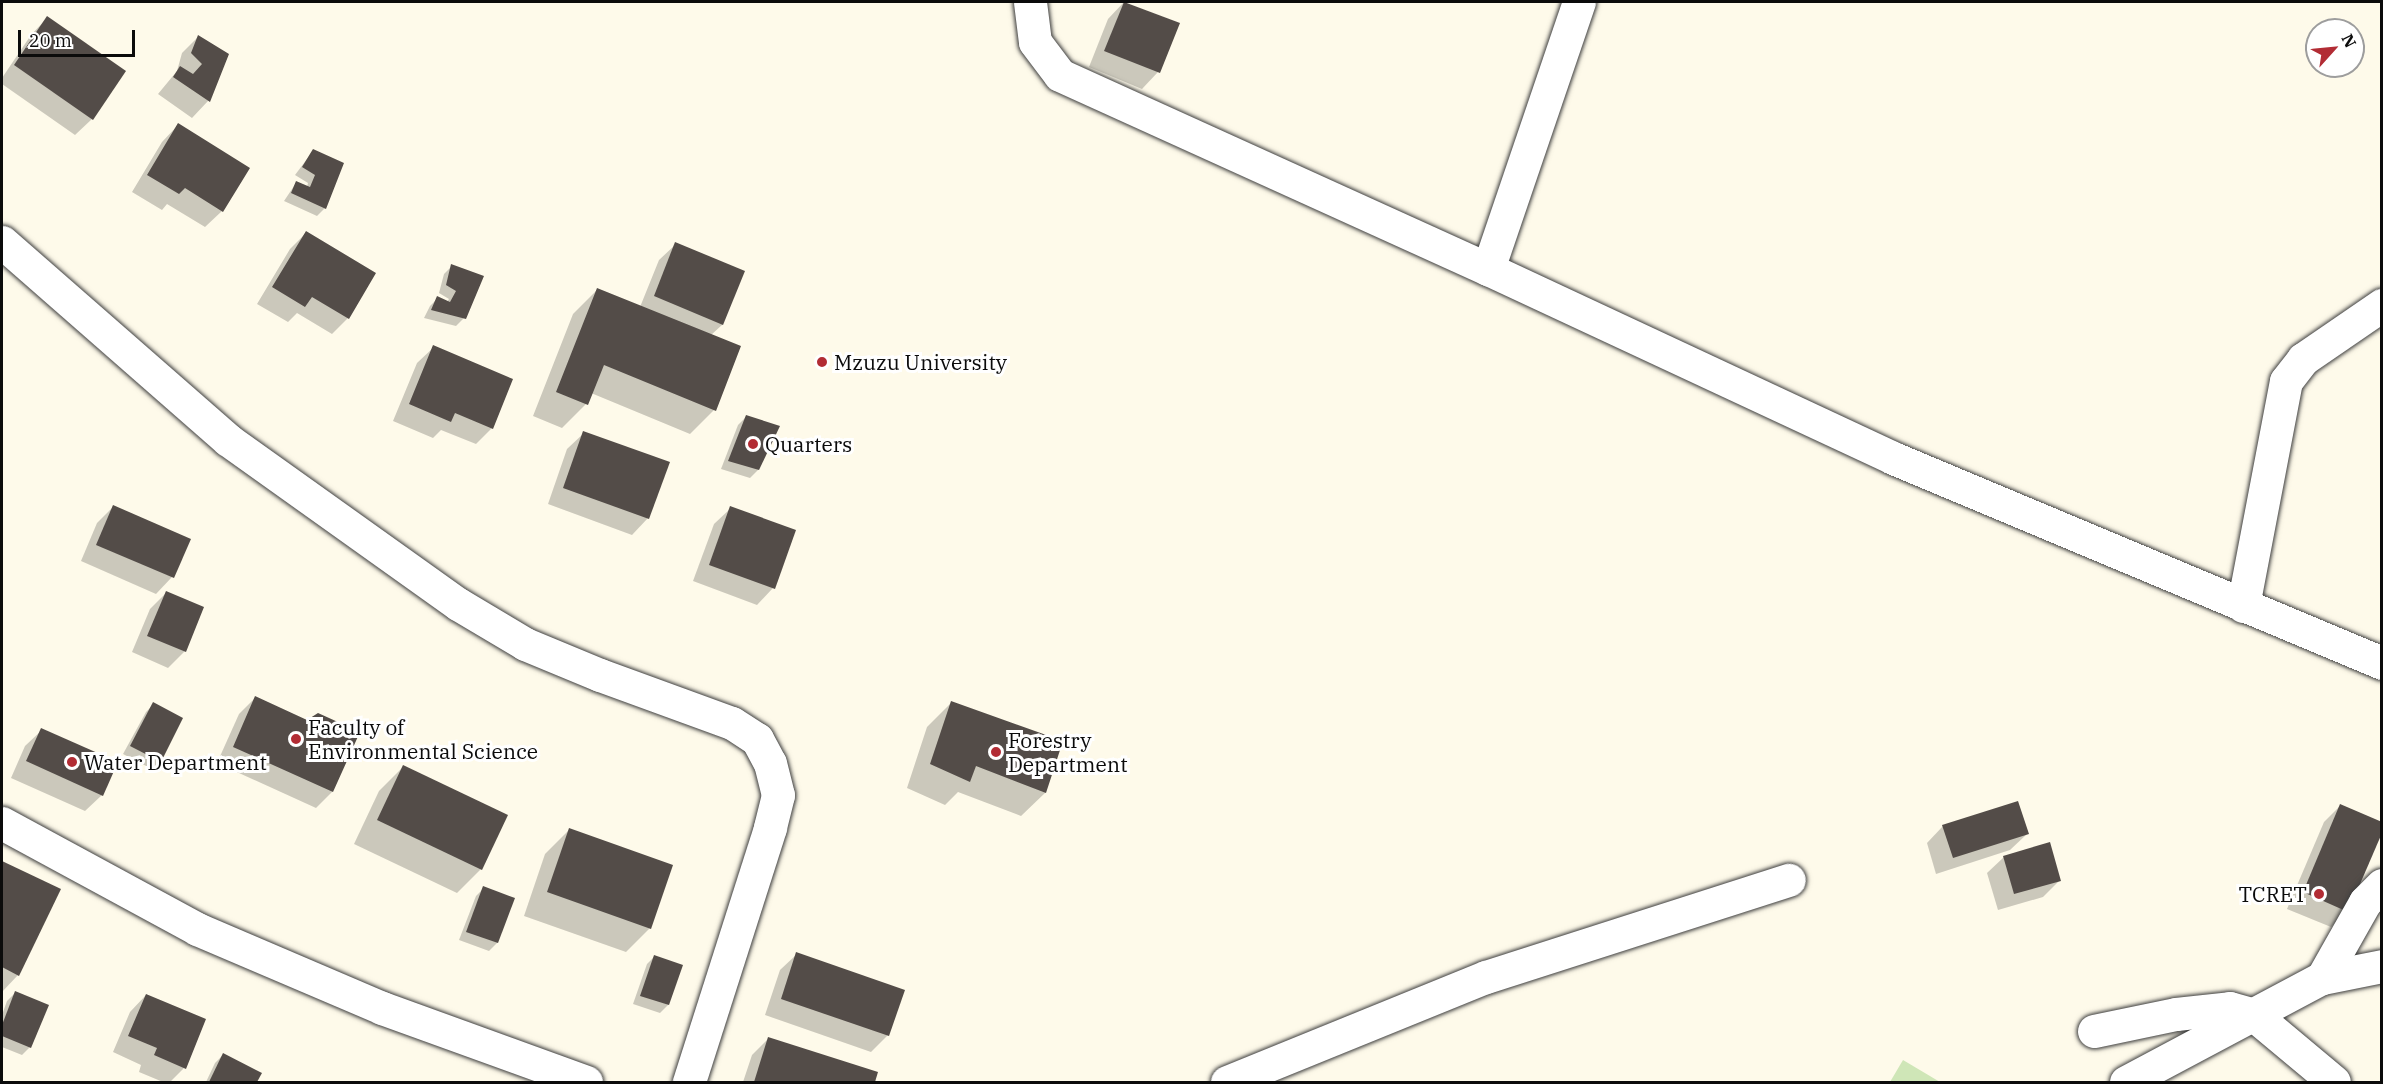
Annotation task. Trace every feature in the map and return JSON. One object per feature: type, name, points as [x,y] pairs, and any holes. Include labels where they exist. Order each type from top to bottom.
[{"type":"street","points":[[1030,2],[1035,42],[1059,75],[1488,269],[1893,458],[2382,663]]},
{"type":"street","points":[[1488,269],[1579,2]]},
{"type":"street","points":[[2,242],[228,440],[458,604],[525,644],[600,675],[732,723],[757,739],[770,763],[778,795],[770,828],[688,1083]]},
{"type":"street","points":[[2243,606],[2286,381],[2303,359],[2382,305]]},
{"type":"street","points":[[2341,647],[2382,651]]},
{"type":"street","points":[[2,824],[197,929],[382,1008],[586,1083]]},
{"type":"street","points":[[1227,1083],[1486,977],[1789,880]]},
{"type":"street","points":[[2322,978],[2365,902],[2382,885]]},
{"type":"street","points":[[2126,1083],[2322,978],[2382,966]]},
{"type":"street","points":[[2094,1030],[2176,1014],[2230,1008],[2254,1014],[2334,1083]]},
{"type":"green space","points":[[1903,1060],[1940,1082],[1890,1082]]},
{"type":"building","points":[[1124,2],[1180,23],[1160,73],[1104,51]]},
{"type":"building","points":[[47,16],[126,71],[93,120],[14,65]]},
{"type":"building","points":[[198,35],[229,54],[210,102],[173,77],[180,66],[193,74],[202,64],[191,53]]},
{"type":"building","points":[[178,123],[250,168],[223,212],[185,188],[179,194],[147,175]]},
{"type":"building","points":[[313,149],[344,163],[326,209],[291,193],[296,181],[310,187],[315,175],[302,167]]},
{"type":"building","points":[[306,231],[376,273],[349,319],[312,297],[305,307],[272,287]]},
{"type":"building","points":[[675,242],[745,271],[723,325],[654,296]]},
{"type":"building","points":[[451,264],[484,276],[466,319],[431,310],[437,296],[450,302],[456,291],[446,285]]},
{"type":"building","points":[[597,288],[741,346],[716,411],[604,365],[588,405],[556,392]]},
{"type":"building","points":[[433,345],[513,379],[493,429],[455,413],[451,422],[409,404]]},
{"type":"building","name":"Quarters","points":[[746,415],[780,426],[759,470],[728,461]]},
{"type":"building","points":[[583,431],[670,462],[649,519],[563,488]]},
{"type":"building","points":[[113,505],[191,539],[174,578],[96,545]]},
{"type":"building","points":[[730,506],[796,530],[775,589],[709,565]]},
{"type":"building","points":[[166,591],[204,607],[186,652],[147,636]]},
{"type":"building","name":"Faculty of Environmental Science","points":[[255,696],[307,720],[318,713],[360,732],[333,792],[233,747]]},
{"type":"building","name":"Forestry Department","points":[[951,701],[1063,741],[1046,793],[976,766],[970,782],[930,764]]},
{"type":"building","points":[[153,702],[183,718],[161,762],[130,746]]},
{"type":"building","name":"Water Department","points":[[41,728],[118,762],[103,796],[26,761]]},
{"type":"building","points":[[403,765],[508,815],[482,870],[377,820]]},
{"type":"building","points":[[2018,801],[2029,834],[1953,858],[1942,825]]},
{"type":"building","points":[[2340,804],[2382,822],[2382,833],[2348,912],[2303,892]]},
{"type":"building","points":[[569,828],[673,865],[651,929],[547,892]]},
{"type":"building","points":[[2050,842],[2061,881],[2014,894],[2003,856]]},
{"type":"building","points":[[2,861],[61,889],[19,976],[2,967]]},
{"type":"building","points":[[483,886],[515,898],[498,943],[466,932]]},
{"type":"building","points":[[796,952],[905,990],[889,1036],[781,999]]},
{"type":"building","points":[[654,955],[683,965],[669,1005],[640,996]]},
{"type":"building","points":[[15,991],[49,1005],[31,1048],[2,1036],[2,1025]]},
{"type":"building","points":[[146,994],[206,1019],[186,1069],[154,1055],[157,1048],[128,1036]]},
{"type":"building","points":[[768,1037],[878,1072],[875,1082],[754,1082]]},
{"type":"building","points":[[223,1053],[262,1073],[257,1082],[209,1082]]},
{"type":"place","name":"Mzuzu University","points":[[822,362]]},
{"type":"place","name":"Quarters","points":[[753,444]]},
{"type":"place","name":"Faculty of Environmental Science","points":[[296,739]]},
{"type":"place","name":"Forestry Department","points":[[996,752]]},
{"type":"place","name":"Water Department","points":[[72,762]]},
{"type":"place","name":"TCRET","points":[[2319,894]]}]
